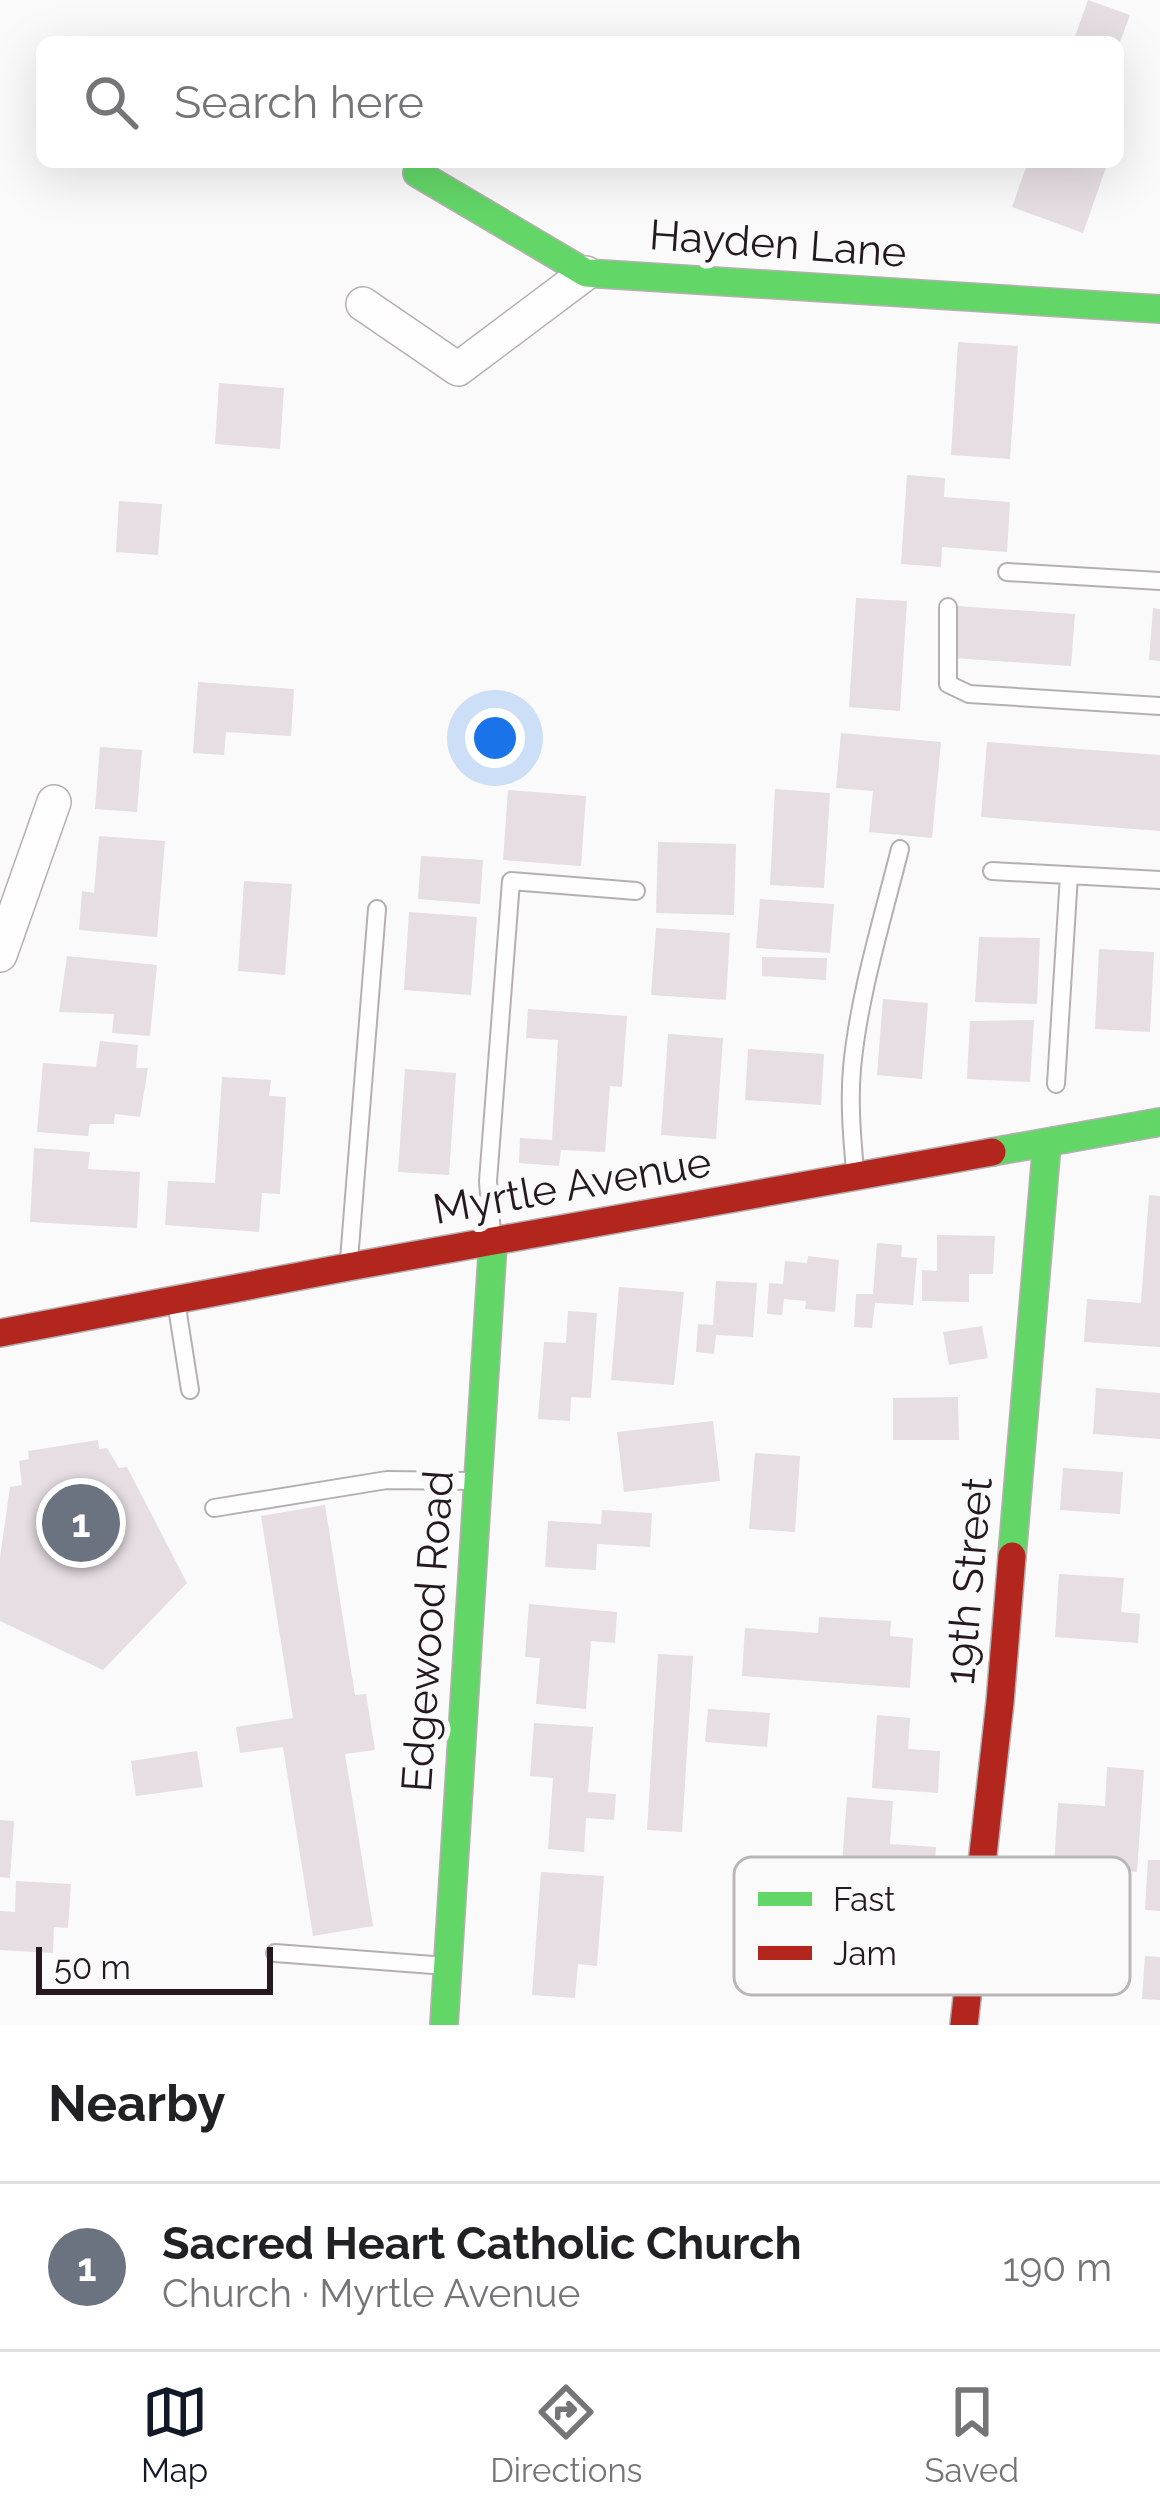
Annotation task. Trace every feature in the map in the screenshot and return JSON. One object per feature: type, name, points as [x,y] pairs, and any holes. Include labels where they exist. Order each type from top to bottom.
[{"type":"street","name":"Hayden Lane","points":[[417,173],[586,273],[1160,309]]},
{"type":"street","points":[[363,304],[458,369],[586,273]]},
{"type":"street","points":[[0,955],[54,802]]},
{"type":"street","name":"Myrtle Avenue","points":[[0,1333],[1160,1122]]},
{"type":"street","name":"19th Street","points":[[983,1857],[1047,1142]]},
{"type":"street","name":"Edgewood Road","points":[[444,2025],[493,1242]]},
{"type":"street","name":"19th Street","points":[[964,2025],[967,1995]]},
{"type":"lane","points":[[1007,572],[1160,581]]},
{"type":"lane","points":[[948,607],[948,684],[969,694],[1160,706]]},
{"type":"lane","points":[[856,1178],[852,1068],[870,967],[900,849]]},
{"type":"lane","points":[[992,871],[1160,880]]},
{"type":"lane","points":[[1056,1084],[1069,875]]},
{"type":"lane","points":[[493,1242],[488,1181],[512,881],[636,891]]},
{"type":"lane","points":[[348,1267],[377,909]]},
{"type":"lane","points":[[176,1300],[190,1390]]},
{"type":"lane","points":[[214,1508],[387,1480],[478,1481]]},
{"type":"lane","points":[[275,1953],[447,1966]]},
{"type":"building","points":[[1088,0],[1130,15],[1122,36],[1075,36]]},
{"type":"building","points":[[1026,168],[1106,168],[1083,233],[1012,207]]},
{"type":"building","points":[[958,342],[1018,346],[1010,459],[951,455]]},
{"type":"building","points":[[219,383],[284,388],[280,449],[215,444]]},
{"type":"building","points":[[907,475],[945,478],[944,497],[1010,502],[1007,552],[942,547],[941,567],[901,564]]},
{"type":"building","points":[[119,501],[162,504],[158,555],[116,552]]},
{"type":"building","points":[[856,598],[907,601],[900,711],[849,707]]},
{"type":"building","points":[[957,606],[1075,614],[1071,666],[953,658]]},
{"type":"building","points":[[1153,608],[1160,609],[1160,661],[1149,660]]},
{"type":"building","points":[[198,682],[294,689],[291,736],[226,732],[224,755],[193,753]]},
{"type":"building","points":[[841,733],[941,742],[932,838],[869,832],[873,791],[836,788]]},
{"type":"building","points":[[987,742],[1160,755],[1160,831],[981,817]]},
{"type":"building","points":[[100,747],[142,750],[137,812],[95,809]]},
{"type":"building","points":[[775,789],[830,793],[824,888],[770,885]]},
{"type":"building","points":[[508,790],[586,796],[581,866],[503,860]]},
{"type":"building","points":[[99,836],[165,841],[157,937],[79,930],[82,891],[94,893]]},
{"type":"building","points":[[658,842],[736,844],[734,915],[656,913]]},
{"type":"building","points":[[421,856],[483,860],[480,904],[418,899]]},
{"type":"building","points":[[244,881],[292,884],[285,975],[238,971]]},
{"type":"building","points":[[760,899],[834,904],[830,953],[756,948]]},
{"type":"building","points":[[409,912],[477,917],[471,995],[404,990]]},
{"type":"building","points":[[656,928],[730,933],[726,1000],[651,995]]},
{"type":"building","points":[[979,937],[1040,938],[1037,1004],[975,1002]]},
{"type":"building","points":[[1099,949],[1154,952],[1150,1032],[1095,1029]]},
{"type":"building","points":[[67,956],[157,965],[150,1036],[112,1033],[114,1014],[59,1012]]},
{"type":"building","points":[[762,957],[827,958],[826,980],[762,976]]},
{"type":"building","points":[[883,999],[928,1003],[922,1079],[877,1075]]},
{"type":"building","points":[[528,1009],[627,1016],[622,1087],[610,1086],[605,1152],[561,1150],[559,1166],[519,1163],[520,1138],[552,1140],[558,1040],[526,1038]]},
{"type":"building","points":[[1034,1020],[1030,1082],[967,1079],[970,1021]]},
{"type":"building","points":[[668,1034],[723,1038],[716,1139],[661,1135]]},
{"type":"building","points":[[100,1041],[138,1045],[136,1068],[148,1068],[140,1117],[115,1114],[114,1124],[90,1124],[88,1136],[37,1132],[43,1063],[96,1067]]},
{"type":"building","points":[[748,1049],[824,1054],[821,1105],[745,1100]]},
{"type":"building","points":[[405,1069],[456,1073],[449,1175],[398,1172]]},
{"type":"building","points":[[222,1077],[271,1080],[269,1096],[286,1097],[280,1194],[262,1193],[259,1232],[165,1225],[168,1181],[215,1183]]},
{"type":"building","points":[[34,1148],[90,1152],[88,1169],[140,1172],[137,1228],[30,1222]]},
{"type":"building","points":[[1149,1195],[1160,1196],[1160,1347],[1084,1342],[1087,1299],[1141,1303]]},
{"type":"building","points":[[937,1235],[995,1236],[993,1274],[969,1274],[969,1302],[922,1301],[922,1270],[937,1271]]},
{"type":"building","points":[[877,1243],[902,1245],[901,1257],[917,1258],[913,1305],[875,1303],[872,1328],[854,1327],[856,1294],[873,1294]]},
{"type":"building","points":[[808,1256],[839,1260],[835,1312],[805,1309],[806,1301],[784,1299],[782,1315],[767,1314],[769,1283],[783,1284],[785,1261],[807,1263]]},
{"type":"building","points":[[716,1281],[757,1283],[753,1337],[716,1335],[714,1354],[696,1352],[698,1324],[713,1325]]},
{"type":"building","points":[[619,1287],[684,1292],[674,1385],[611,1380]]},
{"type":"building","points":[[568,1311],[597,1313],[591,1398],[571,1397],[570,1421],[538,1419],[544,1342],[566,1343]]},
{"type":"building","points":[[982,1326],[988,1358],[949,1365],[943,1332]]},
{"type":"building","points":[[1096,1388],[1160,1393],[1160,1439],[1093,1434]]},
{"type":"building","points":[[958,1397],[959,1440],[893,1440],[893,1398]]},
{"type":"building","points":[[713,1421],[720,1481],[624,1492],[617,1432]]},
{"type":"building","points":[[98,1440],[99,1449],[107,1448],[119,1468],[127,1467],[187,1583],[103,1670],[0,1621],[0,1558],[10,1487],[22,1485],[19,1461],[29,1459],[28,1451]]},
{"type":"building","points":[[755,1453],[800,1456],[795,1532],[749,1529]]},
{"type":"building","points":[[1063,1468],[1123,1472],[1120,1514],[1060,1510]]},
{"type":"building","points":[[325,1505],[355,1695],[366,1694],[375,1750],[345,1754],[373,1926],[313,1936],[283,1747],[240,1753],[236,1727],[293,1718],[261,1516]]},
{"type":"building","points":[[602,1510],[652,1513],[650,1547],[597,1544],[596,1570],[545,1567],[548,1521],[601,1524]]},
{"type":"building","points":[[1059,1574],[1124,1578],[1121,1612],[1140,1614],[1138,1643],[1055,1637]]},
{"type":"building","points":[[529,1604],[617,1612],[615,1643],[591,1641],[586,1709],[536,1704],[540,1658],[525,1657]]},
{"type":"building","points":[[819,1617],[891,1621],[890,1636],[913,1638],[910,1688],[742,1676],[745,1628],[818,1633]]},
{"type":"building","points":[[658,1654],[693,1656],[682,1832],[647,1830]]},
{"type":"building","points":[[708,1709],[770,1713],[767,1747],[705,1742]]},
{"type":"building","points":[[877,1715],[910,1718],[908,1749],[940,1751],[938,1793],[872,1788]]},
{"type":"building","points":[[534,1723],[593,1727],[588,1792],[616,1794],[614,1820],[586,1818],[584,1852],[548,1849],[553,1778],[530,1776]]},
{"type":"building","points":[[197,1751],[203,1787],[136,1796],[131,1761]]},
{"type":"building","points":[[1107,1767],[1144,1770],[1137,1872],[1130,1871],[1130,1857],[1055,1857],[1058,1803],[1105,1806]]},
{"type":"building","points":[[847,1797],[893,1801],[890,1844],[936,1847],[935,1857],[843,1857]]},
{"type":"building","points":[[0,1820],[14,1821],[10,1878],[0,1877]]},
{"type":"building","points":[[1148,1860],[1160,1860],[1160,1911],[1145,1910]]},
{"type":"building","points":[[541,1872],[604,1876],[597,1966],[578,1964],[575,1998],[532,1995]]},
{"type":"building","points":[[16,1881],[71,1884],[68,1928],[54,1927],[53,1953],[0,1950],[0,1911],[15,1912]]},
{"type":"building","points":[[1145,1956],[1160,1957],[1160,2000],[1142,1999]]},
{"type":"traffic: fast","points":[[417,173],[586,273],[1160,309]]},
{"type":"traffic: fast","points":[[992,1152],[1160,1122]]},
{"type":"traffic: fast","points":[[1012,1556],[1047,1143]]},
{"type":"traffic: fast","points":[[444,2025],[493,1242]]},
{"type":"traffic: jam","points":[[0,1333],[992,1152]]},
{"type":"traffic: jam","points":[[983,1857],[1012,1556]]},
{"type":"traffic: jam","points":[[964,2025],[967,1995]]},
{"type":"place","name":"Sacred Heart Catholic Church","points":[[81,1523]]}]
